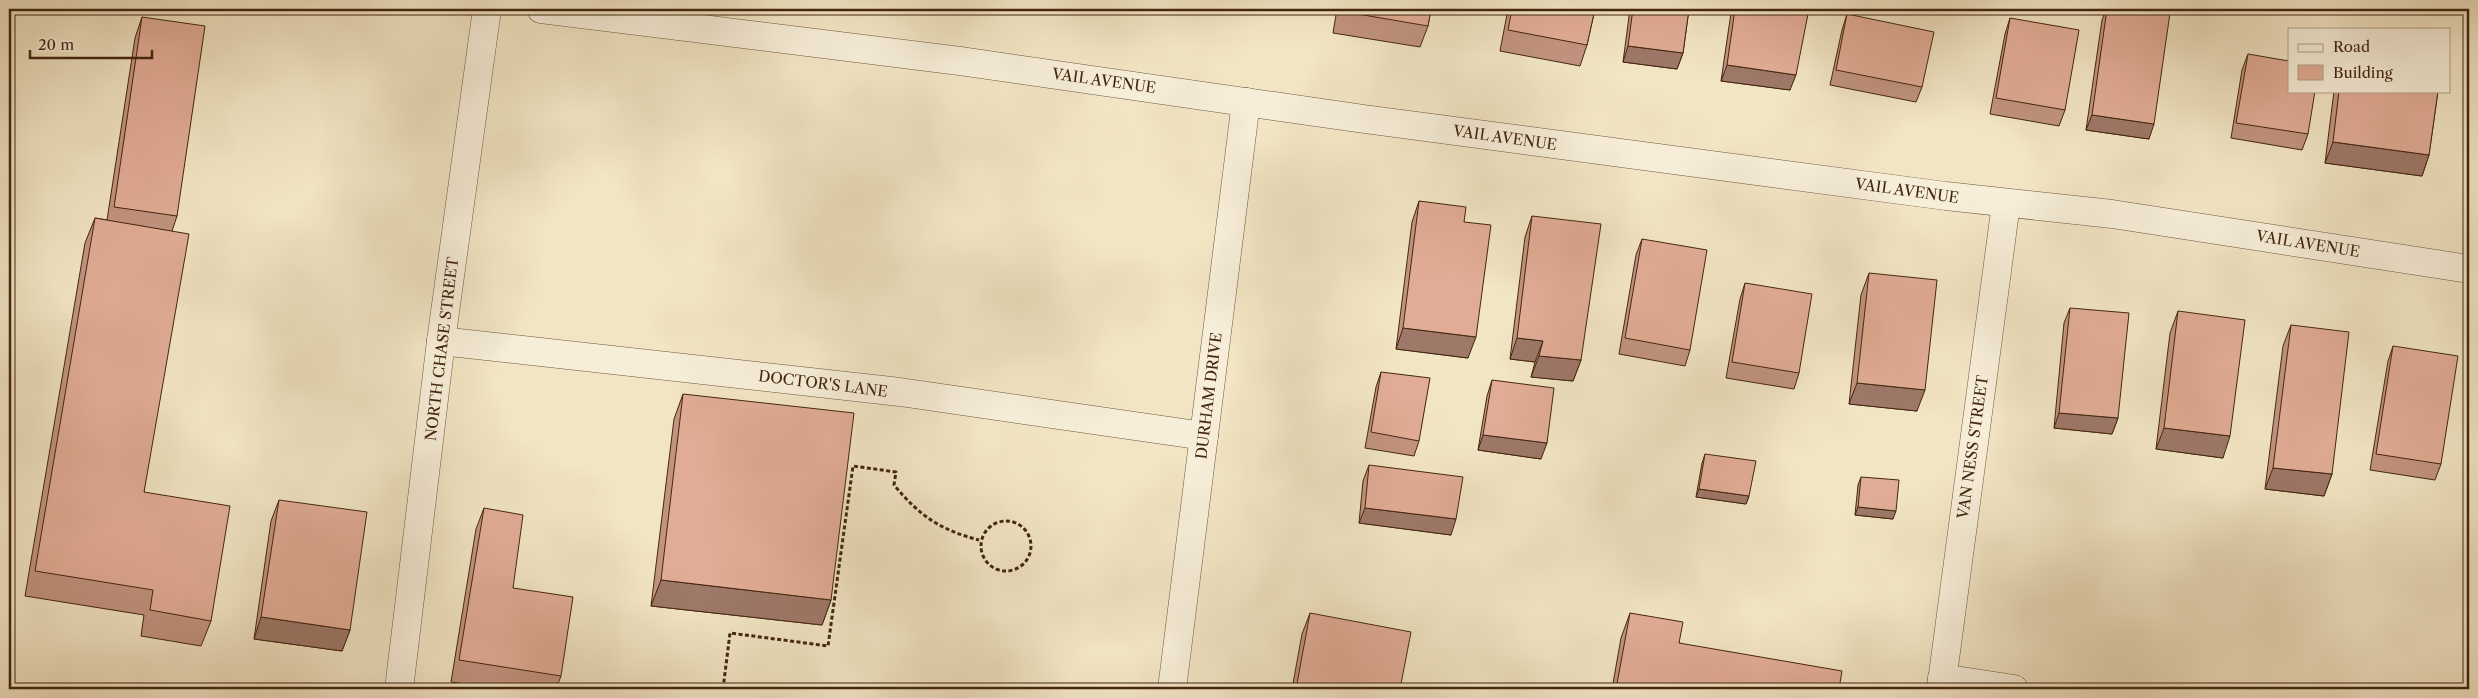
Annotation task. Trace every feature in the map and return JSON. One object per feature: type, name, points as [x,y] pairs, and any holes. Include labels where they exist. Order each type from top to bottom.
[{"type":"street","name":"NORTH CHASE STREET","points":[[399,689],[441,341],[487,9]]},
{"type":"street","name":"VAIL AVENUE","points":[[541,9],[960,61],[1246,102],[2006,204],[2112,214],[2469,269]]},
{"type":"street","name":"DURHAM DRIVE","points":[[1172,689],[1246,102]]},
{"type":"street","name":"VAN NESS STREET","points":[[1942,684],[2006,204]]},
{"type":"street","name":"DOCTOR'S LANE","points":[[441,341],[900,392],[1204,436]]},
{"type":"street","points":[[1942,684],[2014,689]]},
{"type":"path","points":[[722,689],[730,633],[828,646],[853,466],[896,472],[894,485],[913,508],[933,523],[979,540]]},
{"type":"path","points":[[998,522],[1016,522],[1026,529],[1032,540],[1032,552],[1025,563],[1012,570],[998,570],[986,563],[979,550],[979,540],[986,530],[998,522]]},
{"type":"building","points":[[1341,9],[1431,9],[1428,26],[1340,11]]},
{"type":"building","points":[[1512,9],[1595,9],[1587,45],[1508,30]]},
{"type":"building","points":[[1633,9],[1689,9],[1683,53],[1628,46]]},
{"type":"building","points":[[1735,9],[1809,9],[1796,75],[1727,65]]},
{"type":"building","points":[[2107,9],[2138,9],[2170,13],[2154,124],[2092,115]]},
{"type":"building","points":[[1847,14],[1934,32],[1922,87],[1836,70]]},
{"type":"building","points":[[142,17],[205,26],[177,216],[114,207]]},
{"type":"building","points":[[2010,18],[2079,30],[2065,110],[1996,98]]},
{"type":"building","points":[[2248,54],[2288,61],[2288,92],[2315,92],[2308,134],[2236,123]]},
{"type":"building","points":[[2339,92],[2438,92],[2429,155],[2333,142]]},
{"type":"building","points":[[1419,201],[1466,207],[1464,222],[1491,225],[1476,337],[1403,328]]},
{"type":"building","points":[[1532,216],[1601,224],[1581,360],[1539,356],[1543,341],[1517,338]]},
{"type":"building","points":[[95,218],[189,234],[144,492],[230,506],[211,621],[150,610],[153,590],[35,571]]},
{"type":"building","points":[[1642,239],[1707,250],[1690,350],[1625,338]]},
{"type":"building","points":[[1869,273],[1937,280],[1925,390],[1857,383]]},
{"type":"building","points":[[1745,283],[1812,294],[1799,373],[1732,362]]},
{"type":"building","points":[[2070,308],[2129,313],[2118,418],[2059,413]]},
{"type":"building","points":[[2178,311],[2245,320],[2230,436],[2164,428]]},
{"type":"building","points":[[2291,325],[2349,332],[2332,474],[2273,468]]},
{"type":"building","points":[[2393,346],[2458,356],[2441,464],[2376,454]]},
{"type":"building","points":[[1381,372],[1430,378],[1419,441],[1371,432]]},
{"type":"building","points":[[1492,380],[1554,388],[1547,443],[1483,435]]},
{"type":"building","points":[[683,394],[854,413],[831,600],[661,580]]},
{"type":"building","points":[[1705,454],[1756,461],[1749,496],[1699,489]]},
{"type":"building","points":[[1369,465],[1463,477],[1456,519],[1365,508]]},
{"type":"building","points":[[1861,477],[1899,480],[1896,511],[1858,507]]},
{"type":"building","points":[[279,500],[367,512],[350,630],[261,617]]},
{"type":"building","points":[[484,508],[523,515],[513,588],[573,597],[561,676],[459,660]]},
{"type":"building","points":[[1310,613],[1411,632],[1400,689],[1296,689]]},
{"type":"building","points":[[1630,613],[1683,622],[1679,643],[1842,671],[1839,689],[1616,689]]},
{"type":"building","points":[[1589,685],[1611,689],[1588,689]]}]
